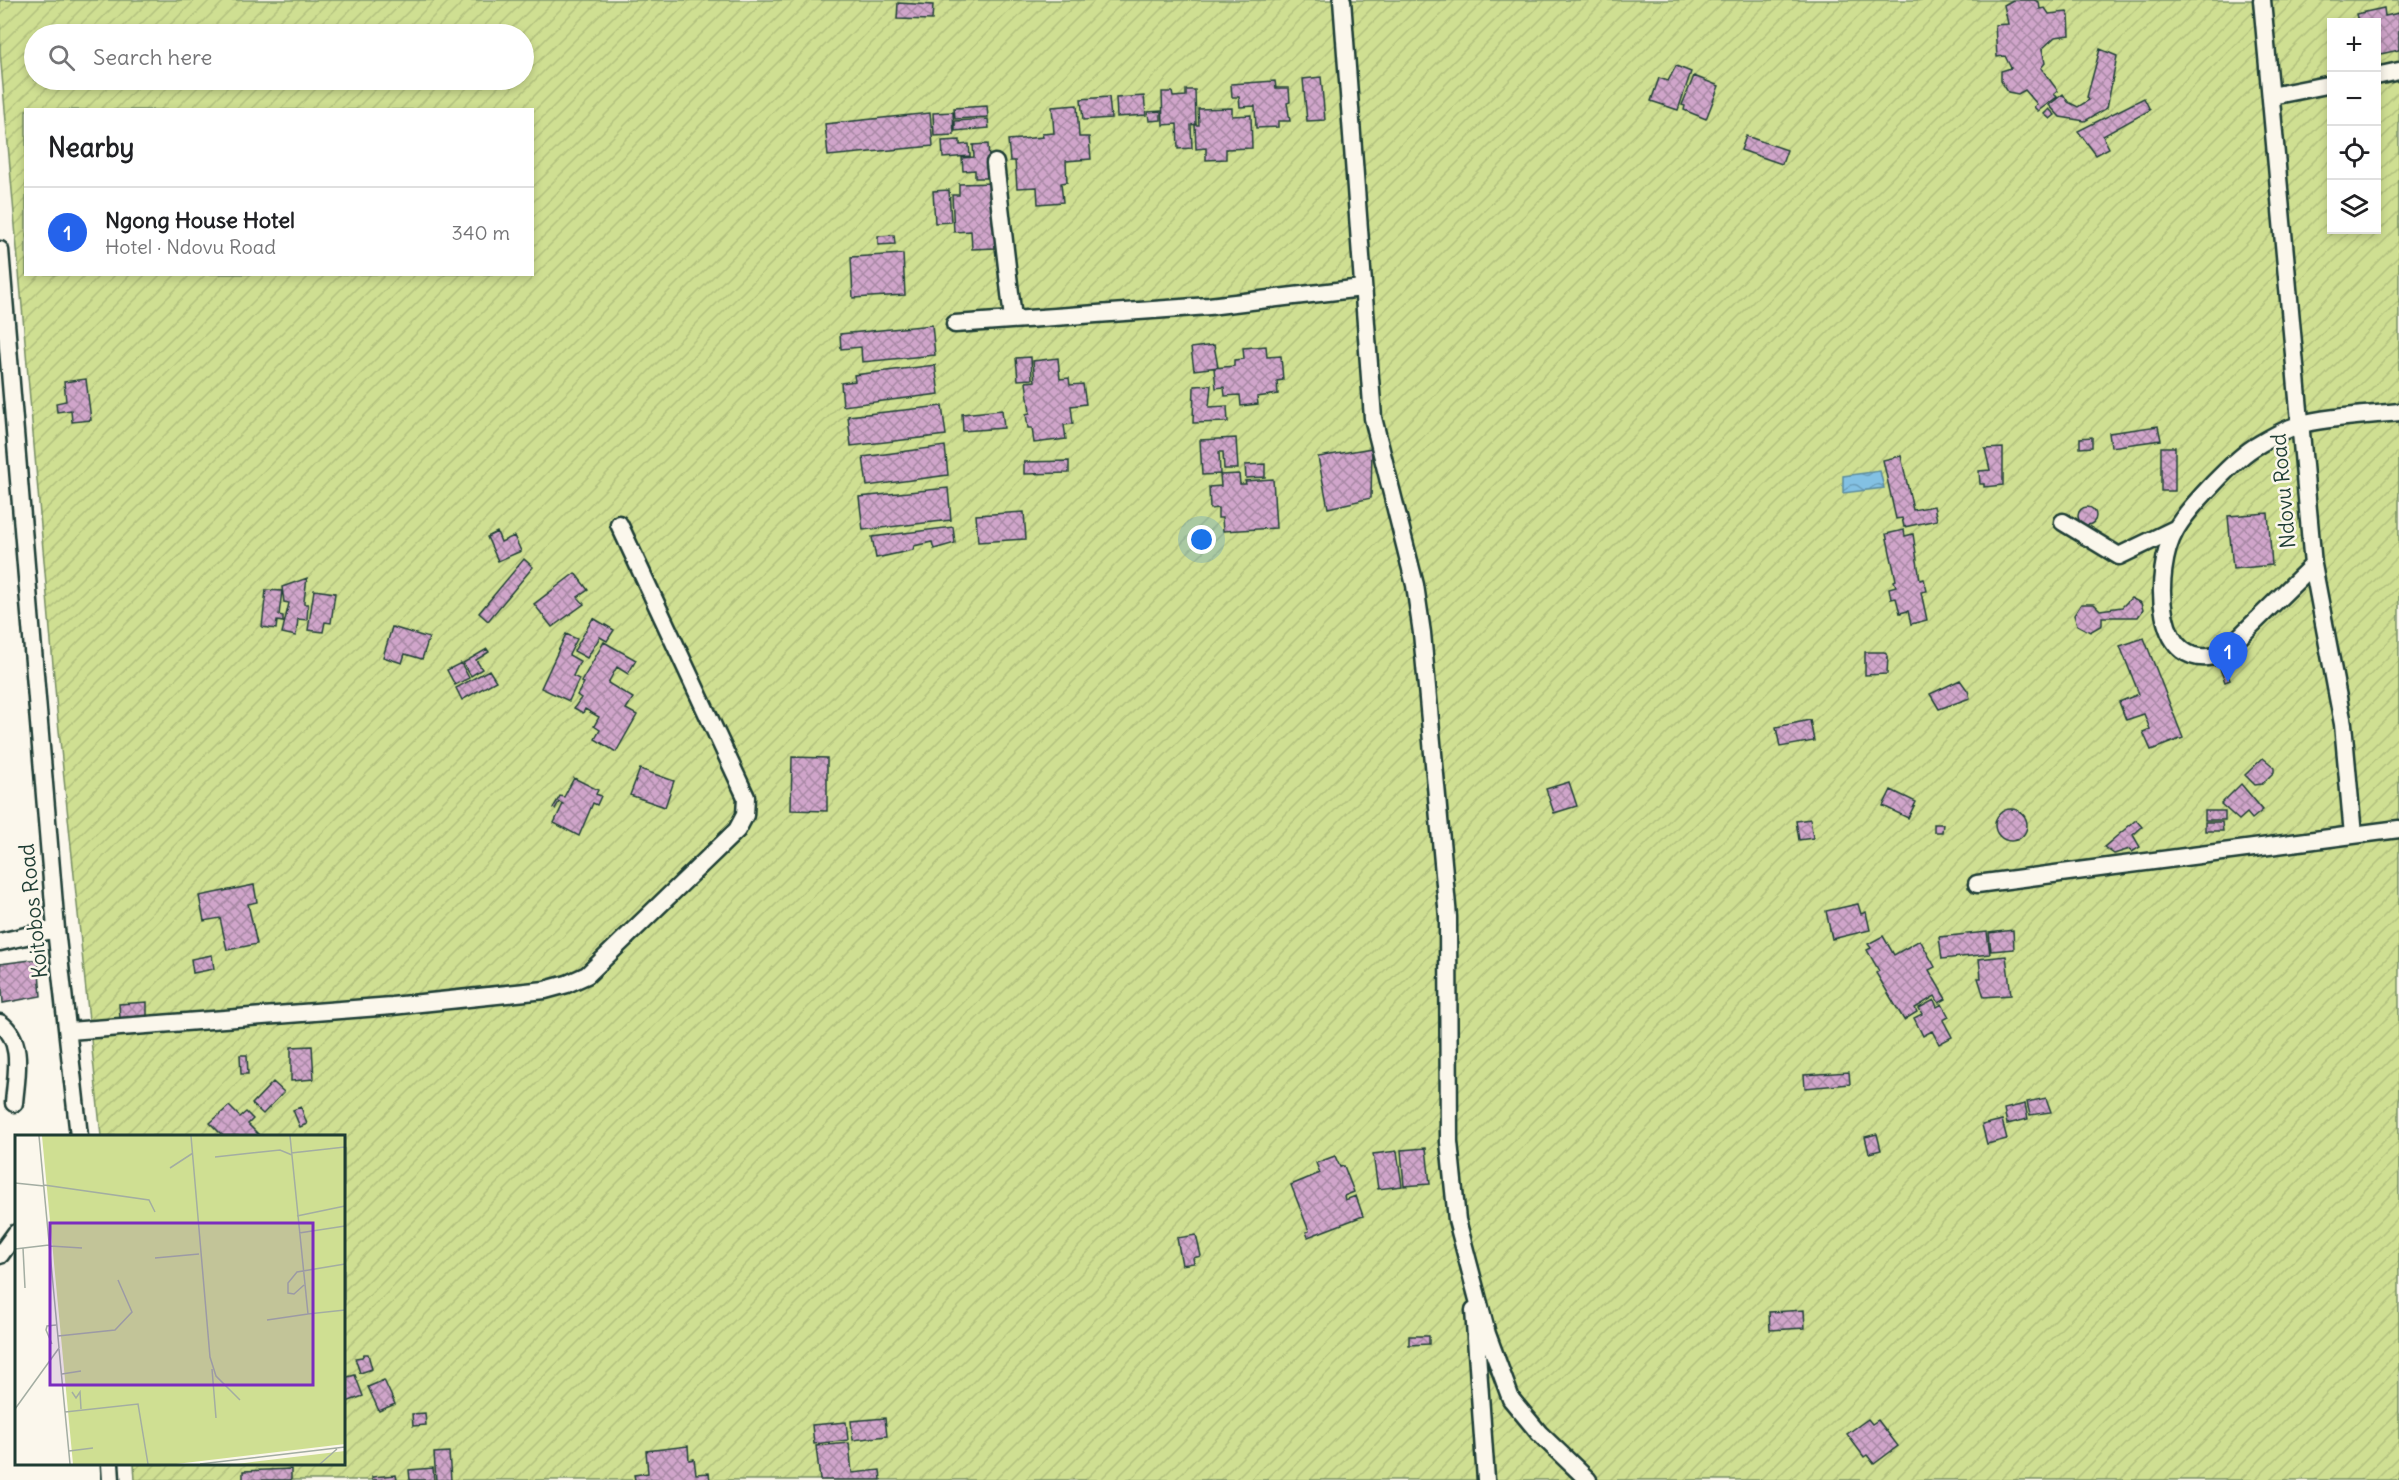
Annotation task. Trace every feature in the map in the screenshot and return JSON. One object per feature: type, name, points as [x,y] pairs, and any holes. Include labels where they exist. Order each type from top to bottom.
[{"type":"street","points":[[1342,0],[1373,418],[1415,585],[1422,633],[1448,917],[1449,1142],[1457,1220],[1487,1334],[1511,1399],[1539,1433],[1588,1480]]},
{"type":"street","name":"Ndovu Road","points":[[2262,0],[2313,565],[2343,724],[2353,835]]},
{"type":"street","points":[[2381,74],[2399,71]]},
{"type":"street","points":[[2271,96],[2327,85]]},
{"type":"street","points":[[995,163],[1013,319]]},
{"type":"street","name":"Koitobos Road","points":[[0,250],[56,929],[79,1135]]},
{"type":"street","points":[[955,324],[1209,306],[1362,288]]},
{"type":"street","points":[[2313,565],[2235,644],[2222,654],[2207,659],[2195,657],[2181,651],[2171,640],[2164,609],[2163,576],[2168,548],[2175,529],[2210,487],[2255,446],[2300,424],[2399,412]]},
{"type":"street","points":[[2063,522],[2119,556],[2175,529]]},
{"type":"street","points":[[69,1031],[392,1006],[545,990],[587,975],[737,830],[745,816],[746,806],[746,796],[619,524]]},
{"type":"street","points":[[1977,884],[2399,829]]},
{"type":"street","points":[[0,942],[56,929]]},
{"type":"street","points":[[0,1023],[12,1033],[17,1048],[14,1103]]},
{"type":"street","points":[[0,1255],[15,1234]]},
{"type":"street","points":[[1470,1269],[1486,1480]]},
{"type":"street","points":[[110,1465],[111,1480]]},
{"type":"green space","points":[[0,0],[2399,0],[2399,1480],[135,1480],[134,1465],[345,1465],[345,1135],[101,1135],[57,711],[0,52]]},
{"type":"water","points":[[1880,471],[1884,488],[1843,493],[1843,476]]},
{"type":"building","points":[[2013,0],[2034,0],[2039,2],[2040,9],[2045,8],[2049,14],[2067,12],[2069,16],[2070,35],[2055,37],[2042,49],[2045,63],[2041,68],[2058,91],[2054,94],[2057,97],[2038,111],[2034,107],[2037,104],[2025,90],[2018,94],[2008,92],[2001,81],[2001,71],[2011,68],[2005,56],[1997,57],[1995,25],[2008,24],[2004,5]]},
{"type":"building","points":[[898,3],[933,5],[932,20],[897,19]]},
{"type":"building","points":[[2384,8],[2385,16],[2399,13],[2399,50],[2381,54],[2381,18],[2357,18],[2356,14]]},
{"type":"building","points":[[2100,49],[2117,56],[2107,108],[2085,121],[2060,117],[2049,105],[2063,94],[2068,102],[2078,107],[2089,100],[2087,97]]},
{"type":"building","points":[[1676,66],[1691,72],[1678,110],[1651,101],[1659,78],[1668,81]]},
{"type":"building","points":[[1694,76],[1719,86],[1706,119],[1684,110],[1685,106],[1682,105]]},
{"type":"building","points":[[1321,77],[1325,120],[1307,121],[1303,79]]},
{"type":"building","points":[[1275,81],[1276,88],[1289,88],[1290,102],[1287,103],[1290,121],[1278,121],[1278,127],[1256,128],[1255,106],[1240,107],[1239,97],[1232,97],[1231,84]]},
{"type":"building","points":[[1186,90],[1195,90],[1196,124],[1191,125],[1192,148],[1178,149],[1177,124],[1163,125],[1162,92],[1172,92],[1173,97],[1186,96]]},
{"type":"building","points":[[1144,96],[1146,115],[1117,117],[1116,98]]},
{"type":"building","points":[[1109,97],[1111,118],[1083,120],[1081,99]]},
{"type":"building","points":[[2144,98],[2150,110],[2103,136],[2109,148],[2096,155],[2078,131]]},
{"type":"building","points":[[1077,105],[1079,137],[1089,137],[1091,159],[1066,161],[1067,182],[1061,183],[1063,202],[1038,204],[1037,187],[1017,188],[1015,161],[1010,161],[1008,140],[1043,137],[1042,134],[1054,133],[1052,107]]},
{"type":"building","points":[[987,106],[988,117],[955,119],[954,108]]},
{"type":"building","points":[[1232,108],[1232,116],[1251,115],[1252,148],[1226,149],[1226,159],[1206,160],[1206,148],[1196,149],[1195,125],[1199,125],[1198,109]]},
{"type":"building","points":[[2049,109],[2055,115],[2050,119],[2044,114]]},
{"type":"building","points":[[1161,111],[1161,120],[1149,121],[1148,112]]},
{"type":"building","points":[[953,112],[954,135],[934,136],[933,113]]},
{"type":"building","points":[[930,113],[933,146],[828,156],[825,124]]},
{"type":"building","points":[[988,119],[989,128],[955,131],[955,121]]},
{"type":"building","points":[[1746,136],[1787,150],[1782,164],[1741,150]]},
{"type":"building","points":[[960,140],[960,145],[969,144],[970,156],[943,158],[942,141]]},
{"type":"building","points":[[988,144],[990,178],[975,178],[975,170],[963,171],[962,158],[974,157],[973,145]]},
{"type":"building","points":[[993,183],[996,248],[972,249],[971,231],[954,232],[952,195],[959,195],[959,184]]},
{"type":"building","points":[[949,190],[951,222],[935,223],[933,191]]},
{"type":"building","points":[[894,235],[895,244],[878,245],[878,236]]},
{"type":"building","points":[[903,254],[905,295],[853,298],[851,257]]},
{"type":"building","points":[[932,325],[935,355],[862,362],[861,347],[841,349],[840,334]]},
{"type":"building","points":[[1214,345],[1218,367],[1194,370],[1191,348]]},
{"type":"building","points":[[1266,346],[1267,357],[1281,356],[1283,380],[1277,381],[1278,394],[1257,397],[1258,404],[1241,406],[1240,395],[1225,396],[1224,387],[1216,388],[1214,368],[1234,366],[1234,360],[1244,359],[1243,348]]},
{"type":"building","points":[[1031,357],[1032,379],[1018,380],[1016,358]]},
{"type":"building","points":[[1058,358],[1060,379],[1069,378],[1070,385],[1083,384],[1086,404],[1071,406],[1073,424],[1064,425],[1066,439],[1034,443],[1032,428],[1028,428],[1026,414],[1030,413],[1026,382],[1035,381],[1033,361]]},
{"type":"building","points":[[935,365],[939,394],[843,406],[841,383],[855,381],[854,375]]},
{"type":"building","points":[[86,379],[91,420],[72,422],[71,410],[57,412],[56,403],[66,401],[64,382]]},
{"type":"building","points":[[1211,385],[1209,407],[1227,406],[1228,422],[1193,423],[1194,386]]},
{"type":"building","points":[[942,406],[946,435],[851,446],[848,416]]},
{"type":"building","points":[[1002,410],[1004,428],[963,431],[962,414]]},
{"type":"building","points":[[2158,426],[2161,440],[2111,447],[2109,433]]},
{"type":"building","points":[[2092,437],[2092,447],[2080,448],[2080,438]]},
{"type":"building","points":[[1236,438],[1238,469],[1224,469],[1223,452],[1219,452],[1220,474],[1202,475],[1200,440]]},
{"type":"building","points":[[945,446],[948,475],[867,486],[863,457]]},
{"type":"building","points":[[2161,447],[2175,447],[2175,491],[2161,491]]},
{"type":"building","points":[[1372,448],[1371,498],[1328,508],[1318,457]]},
{"type":"building","points":[[2003,448],[2003,485],[1984,487],[1984,484],[1980,484],[1979,471],[1990,470],[1985,449]]},
{"type":"building","points":[[1901,456],[1913,510],[1934,506],[1937,520],[1904,527],[1902,518],[1896,519],[1883,460]]},
{"type":"building","points":[[1069,461],[1069,473],[1024,474],[1024,462]]},
{"type":"building","points":[[1265,464],[1265,477],[1246,478],[1245,465]]},
{"type":"building","points":[[1239,474],[1240,484],[1246,484],[1245,481],[1273,479],[1276,528],[1223,531],[1222,518],[1218,518],[1218,508],[1210,509],[1209,487],[1221,486],[1220,475]]},
{"type":"building","points":[[948,488],[951,520],[863,530],[859,497]]},
{"type":"building","points":[[2083,507],[2091,507],[2096,512],[2094,523],[2083,525],[2078,520],[2078,512]]},
{"type":"building","points":[[1024,512],[1026,539],[978,542],[976,515]]},
{"type":"building","points":[[2268,513],[2272,565],[2233,569],[2228,516]]},
{"type":"building","points":[[953,527],[955,543],[934,549],[932,542],[914,546],[913,550],[876,558],[872,537]]},
{"type":"building","points":[[1904,530],[1905,536],[1913,534],[1920,580],[1924,579],[1927,591],[1921,592],[1927,620],[1911,624],[1908,611],[1900,613],[1896,598],[1891,599],[1889,588],[1896,586],[1894,581],[1896,580],[1886,534]]},
{"type":"building","points":[[497,532],[501,542],[514,536],[521,551],[498,561],[487,537]]},
{"type":"building","points":[[524,559],[533,567],[488,621],[479,613]]},
{"type":"building","points":[[575,573],[588,590],[578,597],[584,604],[552,627],[534,604]]},
{"type":"building","points":[[307,578],[304,604],[308,604],[307,620],[298,619],[296,636],[282,633],[289,603],[284,602],[282,587]]},
{"type":"building","points":[[266,590],[282,591],[279,615],[283,616],[283,622],[277,621],[276,629],[262,627]]},
{"type":"building","points":[[314,590],[335,593],[331,623],[325,622],[323,632],[308,630]]},
{"type":"building","points":[[2131,598],[2141,603],[2143,610],[2138,617],[2102,617],[2102,625],[2090,632],[2077,625],[2074,615],[2081,604],[2094,604],[2100,610],[2122,607]]},
{"type":"building","points":[[593,618],[614,630],[607,641],[600,637],[587,658],[574,651]]},
{"type":"building","points":[[392,627],[429,638],[422,659],[405,654],[402,663],[383,657]]},
{"type":"building","points":[[566,634],[577,639],[569,655],[580,661],[573,676],[579,679],[569,701],[541,688]]},
{"type":"building","points":[[2144,638],[2183,738],[2151,750],[2143,732],[2150,729],[2144,714],[2126,720],[2119,702],[2139,694],[2120,646]]},
{"type":"building","points":[[604,642],[636,660],[628,674],[617,667],[608,683],[633,698],[626,709],[637,715],[616,752],[595,739],[600,730],[594,726],[599,717],[585,709],[583,713],[574,708],[581,698],[577,695],[584,683],[581,682]]},
{"type":"building","points":[[487,649],[489,652],[476,660],[482,669],[471,676],[463,663]]},
{"type":"building","points":[[1865,652],[1884,652],[1888,656],[1887,674],[1865,675]]},
{"type":"building","points":[[461,663],[469,678],[455,685],[447,670]]},
{"type":"building","points":[[2225,667],[2230,680],[2225,682],[2220,669]]},
{"type":"building","points":[[489,670],[496,681],[462,700],[456,688]]},
{"type":"building","points":[[1960,680],[1970,698],[1939,709],[1930,694]]},
{"type":"building","points":[[1810,720],[1814,741],[1780,747],[1776,727]]},
{"type":"building","points":[[792,757],[827,758],[827,811],[791,810]]},
{"type":"building","points":[[2263,758],[2274,767],[2274,772],[2262,784],[2255,785],[2245,775]]},
{"type":"building","points":[[640,769],[674,781],[665,807],[630,795]]},
{"type":"building","points":[[574,778],[598,790],[596,794],[601,796],[597,805],[593,803],[579,836],[554,823],[563,804],[559,802],[555,809],[553,808],[560,796],[564,797]]},
{"type":"building","points":[[1569,782],[1577,806],[1554,813],[1546,789]]},
{"type":"building","points":[[2241,784],[2263,810],[2252,819],[2247,813],[2239,820],[2221,804]]},
{"type":"building","points":[[1891,790],[1916,802],[1908,818],[1883,806]]},
{"type":"building","points":[[2011,809],[2022,814],[2027,825],[2022,836],[2011,841],[2000,836],[1995,825],[2000,814]]},
{"type":"building","points":[[2205,811],[2225,811],[2225,820],[2205,820]]},
{"type":"building","points":[[1810,819],[1813,838],[1799,840],[1796,821]]},
{"type":"building","points":[[2136,820],[2142,827],[2133,835],[2140,847],[2132,852],[2130,849],[2114,854],[2104,847]]},
{"type":"building","points":[[2205,822],[2222,822],[2223,831],[2205,831]]},
{"type":"building","points":[[1934,824],[1943,824],[1942,832],[1934,832]]},
{"type":"building","points":[[254,885],[257,902],[248,904],[257,944],[227,950],[220,918],[204,921],[199,896]]},
{"type":"building","points":[[1858,904],[1861,914],[1866,912],[1870,930],[1832,939],[1826,911]]},
{"type":"building","points":[[2013,930],[2014,949],[1991,951],[1989,933]]},
{"type":"building","points":[[1987,932],[1990,954],[1942,959],[1939,937]]},
{"type":"building","points":[[1883,936],[1894,955],[1920,940],[1935,967],[1929,970],[1946,999],[1939,1003],[1935,996],[1915,1008],[1917,1012],[1904,1020],[1876,973],[1879,971],[1867,950],[1871,948],[1868,944]]},
{"type":"building","points":[[212,955],[214,969],[193,973],[191,959]]},
{"type":"building","points":[[2006,956],[2011,995],[1984,997],[1978,978],[1981,978],[1979,959]]},
{"type":"building","points":[[38,959],[41,996],[3,1003],[0,964]]},
{"type":"building","points":[[1934,1000],[1937,1007],[1942,1004],[1949,1017],[1943,1020],[1952,1037],[1939,1044],[1932,1031],[1923,1036],[1914,1018],[1922,1014],[1919,1008]]},
{"type":"building","points":[[147,1002],[147,1017],[120,1018],[119,1004]]},
{"type":"building","points":[[312,1046],[314,1079],[291,1081],[291,1047]]},
{"type":"building","points":[[240,1055],[247,1055],[248,1074],[241,1074]]},
{"type":"building","points":[[1849,1072],[1850,1084],[1805,1088],[1804,1075]]},
{"type":"building","points":[[273,1082],[284,1092],[263,1114],[252,1104]]},
{"type":"building","points":[[2046,1098],[2051,1112],[2030,1115],[2027,1102]]},
{"type":"building","points":[[2025,1104],[2028,1119],[2007,1124],[2004,1109]]},
{"type":"building","points":[[229,1106],[240,1117],[246,1112],[253,1119],[248,1124],[259,1135],[222,1135],[210,1123]]},
{"type":"building","points":[[301,1107],[307,1124],[300,1127],[293,1110]]},
{"type":"building","points":[[2002,1120],[2007,1139],[1987,1144],[1982,1125]]},
{"type":"building","points":[[1877,1134],[1881,1150],[1869,1153],[1865,1137]]},
{"type":"building","points":[[1426,1148],[1430,1184],[1404,1186],[1401,1150]]},
{"type":"building","points":[[1397,1151],[1402,1186],[1378,1189],[1373,1154]]},
{"type":"building","points":[[1335,1156],[1340,1167],[1344,1166],[1354,1192],[1344,1196],[1345,1200],[1356,1196],[1363,1216],[1308,1237],[1306,1232],[1309,1231],[1291,1185],[1320,1173],[1316,1163]]},
{"type":"building","points":[[1196,1235],[1201,1256],[1193,1258],[1194,1263],[1182,1265],[1177,1238]]},
{"type":"building","points":[[1804,1310],[1805,1328],[1770,1330],[1769,1312]]},
{"type":"building","points":[[1409,1336],[1429,1336],[1429,1344],[1409,1345]]},
{"type":"building","points":[[368,1354],[372,1369],[360,1373],[355,1358],[362,1357]]},
{"type":"building","points":[[355,1375],[363,1396],[345,1403],[345,1378]]},
{"type":"building","points":[[384,1380],[395,1404],[379,1411],[368,1387]]},
{"type":"building","points":[[425,1413],[426,1425],[413,1426],[412,1414]]},
{"type":"building","points":[[885,1418],[887,1436],[853,1440],[851,1421]]},
{"type":"building","points":[[1868,1419],[1872,1424],[1878,1420],[1898,1446],[1874,1464],[1867,1455],[1864,1457],[1847,1434]]},
{"type":"building","points":[[846,1422],[848,1440],[814,1444],[812,1425]]},
{"type":"building","points":[[849,1443],[852,1473],[880,1470],[881,1480],[820,1480],[816,1446]]},
{"type":"building","points":[[688,1446],[689,1460],[694,1459],[696,1474],[709,1473],[710,1480],[635,1480],[634,1475],[648,1473],[646,1451]]},
{"type":"building","points":[[449,1452],[451,1480],[436,1480],[434,1453]]},
{"type":"building","points":[[433,1468],[434,1480],[410,1480],[409,1470]]},
{"type":"building","points":[[291,1469],[291,1480],[243,1480],[243,1471]]},
{"type":"building","points":[[396,1475],[397,1480],[372,1480],[372,1477]]},
{"type":"place","name":"Ngong House Hotel","points":[[2228,682]]}]
